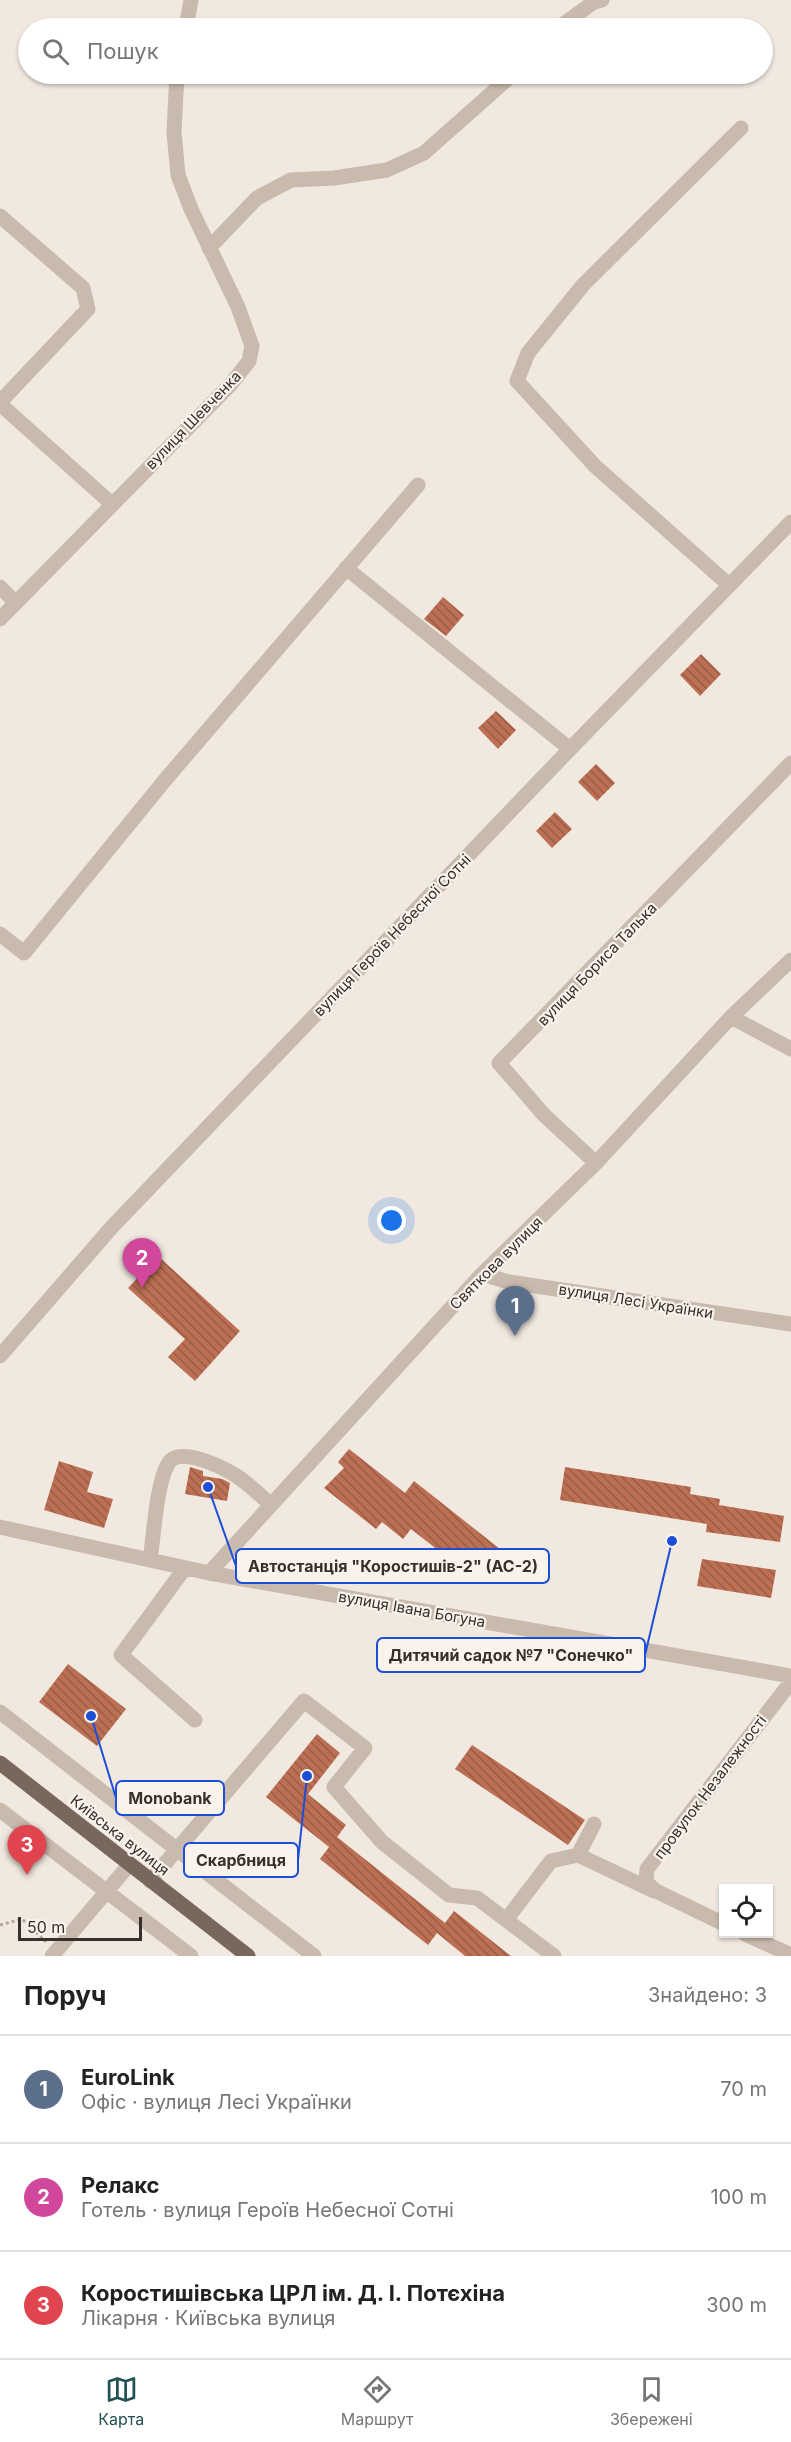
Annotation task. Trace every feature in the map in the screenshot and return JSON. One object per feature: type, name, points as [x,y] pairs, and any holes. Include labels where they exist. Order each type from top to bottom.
[{"type":"main road","name":"Київська вулиця","points":[[0,1763],[248,1956]]},
{"type":"street","points":[[188,18],[191,0]]},
{"type":"street","points":[[572,18],[594,2],[602,0]]},
{"type":"street","name":"вулиця Шевченка","points":[[0,619],[231,384],[249,361],[252,346],[238,307],[209,248],[178,175],[174,132],[176,84]]},
{"type":"street","points":[[209,248],[257,198],[291,180],[334,178],[387,170],[424,153],[502,84]]},
{"type":"street","points":[[729,585],[595,466],[518,381],[528,352],[583,285],[741,128]]},
{"type":"street","points":[[0,216],[83,288],[88,309],[0,403],[112,504]]},
{"type":"street","points":[[0,934],[24,953],[165,780],[418,484]]},
{"type":"street","name":"вулиця Героїв Небесної Сотні","points":[[0,1356],[111,1228],[791,522]]},
{"type":"street","points":[[346,568],[570,749]]},
{"type":"street","points":[[0,587],[16,603]]},
{"type":"street","name":"вулиця Бориса Талька","points":[[596,1163],[544,1115],[499,1063],[791,763]]},
{"type":"street","name":"Святкова вулиця","points":[[209,1573],[482,1274],[596,1163],[731,1017],[791,960]]},
{"type":"street","points":[[731,1017],[791,1049]]},
{"type":"street","name":"вулиця Лесі Українки","points":[[482,1274],[509,1282],[791,1324]]},
{"type":"street","points":[[150,1560],[161,1485],[168,1464],[176,1456],[185,1455],[197,1458],[235,1474],[271,1505]]},
{"type":"street","name":"вулиця Івана Богуна","points":[[0,1527],[209,1573],[791,1676]]},
{"type":"street","points":[[185,1568],[121,1655],[195,1720]]},
{"type":"street","name":"провулок Незалежності","points":[[656,1892],[646,1882],[647,1869],[791,1682]]},
{"type":"street","points":[[150,1881],[304,1701],[365,1748],[334,1787],[382,1842],[449,1895],[477,1898],[554,1956]]},
{"type":"street","points":[[0,1712],[314,1956]]},
{"type":"street","points":[[0,1810],[191,1956]]},
{"type":"street","points":[[578,1855],[594,1824]]},
{"type":"street","points":[[506,1920],[551,1861],[578,1855],[719,1921]]},
{"type":"street","points":[[54,1954],[129,1865]]},
{"type":"street","points":[[753,1938],[791,1956]]},
{"type":"path","points":[[0,1925],[22,1919],[54,1954]]},
{"type":"building","points":[[443,597],[464,615],[446,636],[424,619]]},
{"type":"building","points":[[701,654],[721,674],[700,696],[680,675]]},
{"type":"building","points":[[496,711],[516,730],[498,749],[478,728]]},
{"type":"building","points":[[596,764],[615,783],[597,801],[578,782]]},
{"type":"building","points":[[555,812],[572,829],[552,848],[536,831]]},
{"type":"building","points":[[158,1256],[240,1331],[195,1381],[168,1357],[185,1339],[128,1288]]},
{"type":"building","points":[[349,1449],[405,1493],[414,1481],[500,1549],[475,1579],[411,1529],[403,1539],[382,1522],[376,1529],[324,1488],[344,1468],[338,1462]]},
{"type":"building","points":[[59,1461],[93,1472],[87,1492],[113,1499],[104,1528],[44,1510]]},
{"type":"building","points":[[190,1467],[203,1471],[203,1476],[222,1479],[230,1483],[227,1501],[185,1494]]},
{"type":"building","points":[[565,1467],[691,1487],[690,1494],[720,1499],[719,1505],[784,1516],[780,1542],[706,1532],[707,1524],[560,1500]]},
{"type":"building","points":[[702,1559],[776,1570],[771,1598],[697,1586]]},
{"type":"building","points":[[68,1664],[126,1709],[97,1746],[39,1702]]},
{"type":"building","points":[[317,1734],[340,1753],[308,1794],[346,1825],[337,1837],[445,1923],[454,1911],[511,1956],[465,1956],[437,1933],[428,1945],[320,1859],[329,1847],[266,1797]]},
{"type":"building","points":[[472,1745],[585,1820],[568,1845],[455,1769]]},
{"type":"place","name":"Релакс","points":[[142,1288]]},
{"type":"place","name":"EuroLink","points":[[515,1336]]},
{"type":"place","name":"Автостанція \"Коростишів-2\" (АС-2)","points":[[208,1487]]},
{"type":"place","name":"Дитячий садок №7 \"Сонечко\"","points":[[672,1541]]},
{"type":"place","name":"Monobank","points":[[91,1716]]},
{"type":"place","name":"Скарбниця","points":[[307,1776]]},
{"type":"place","name":"Коростишівська ЦРЛ ім. Д. І. Потєхіна","points":[[27,1875]]}]
